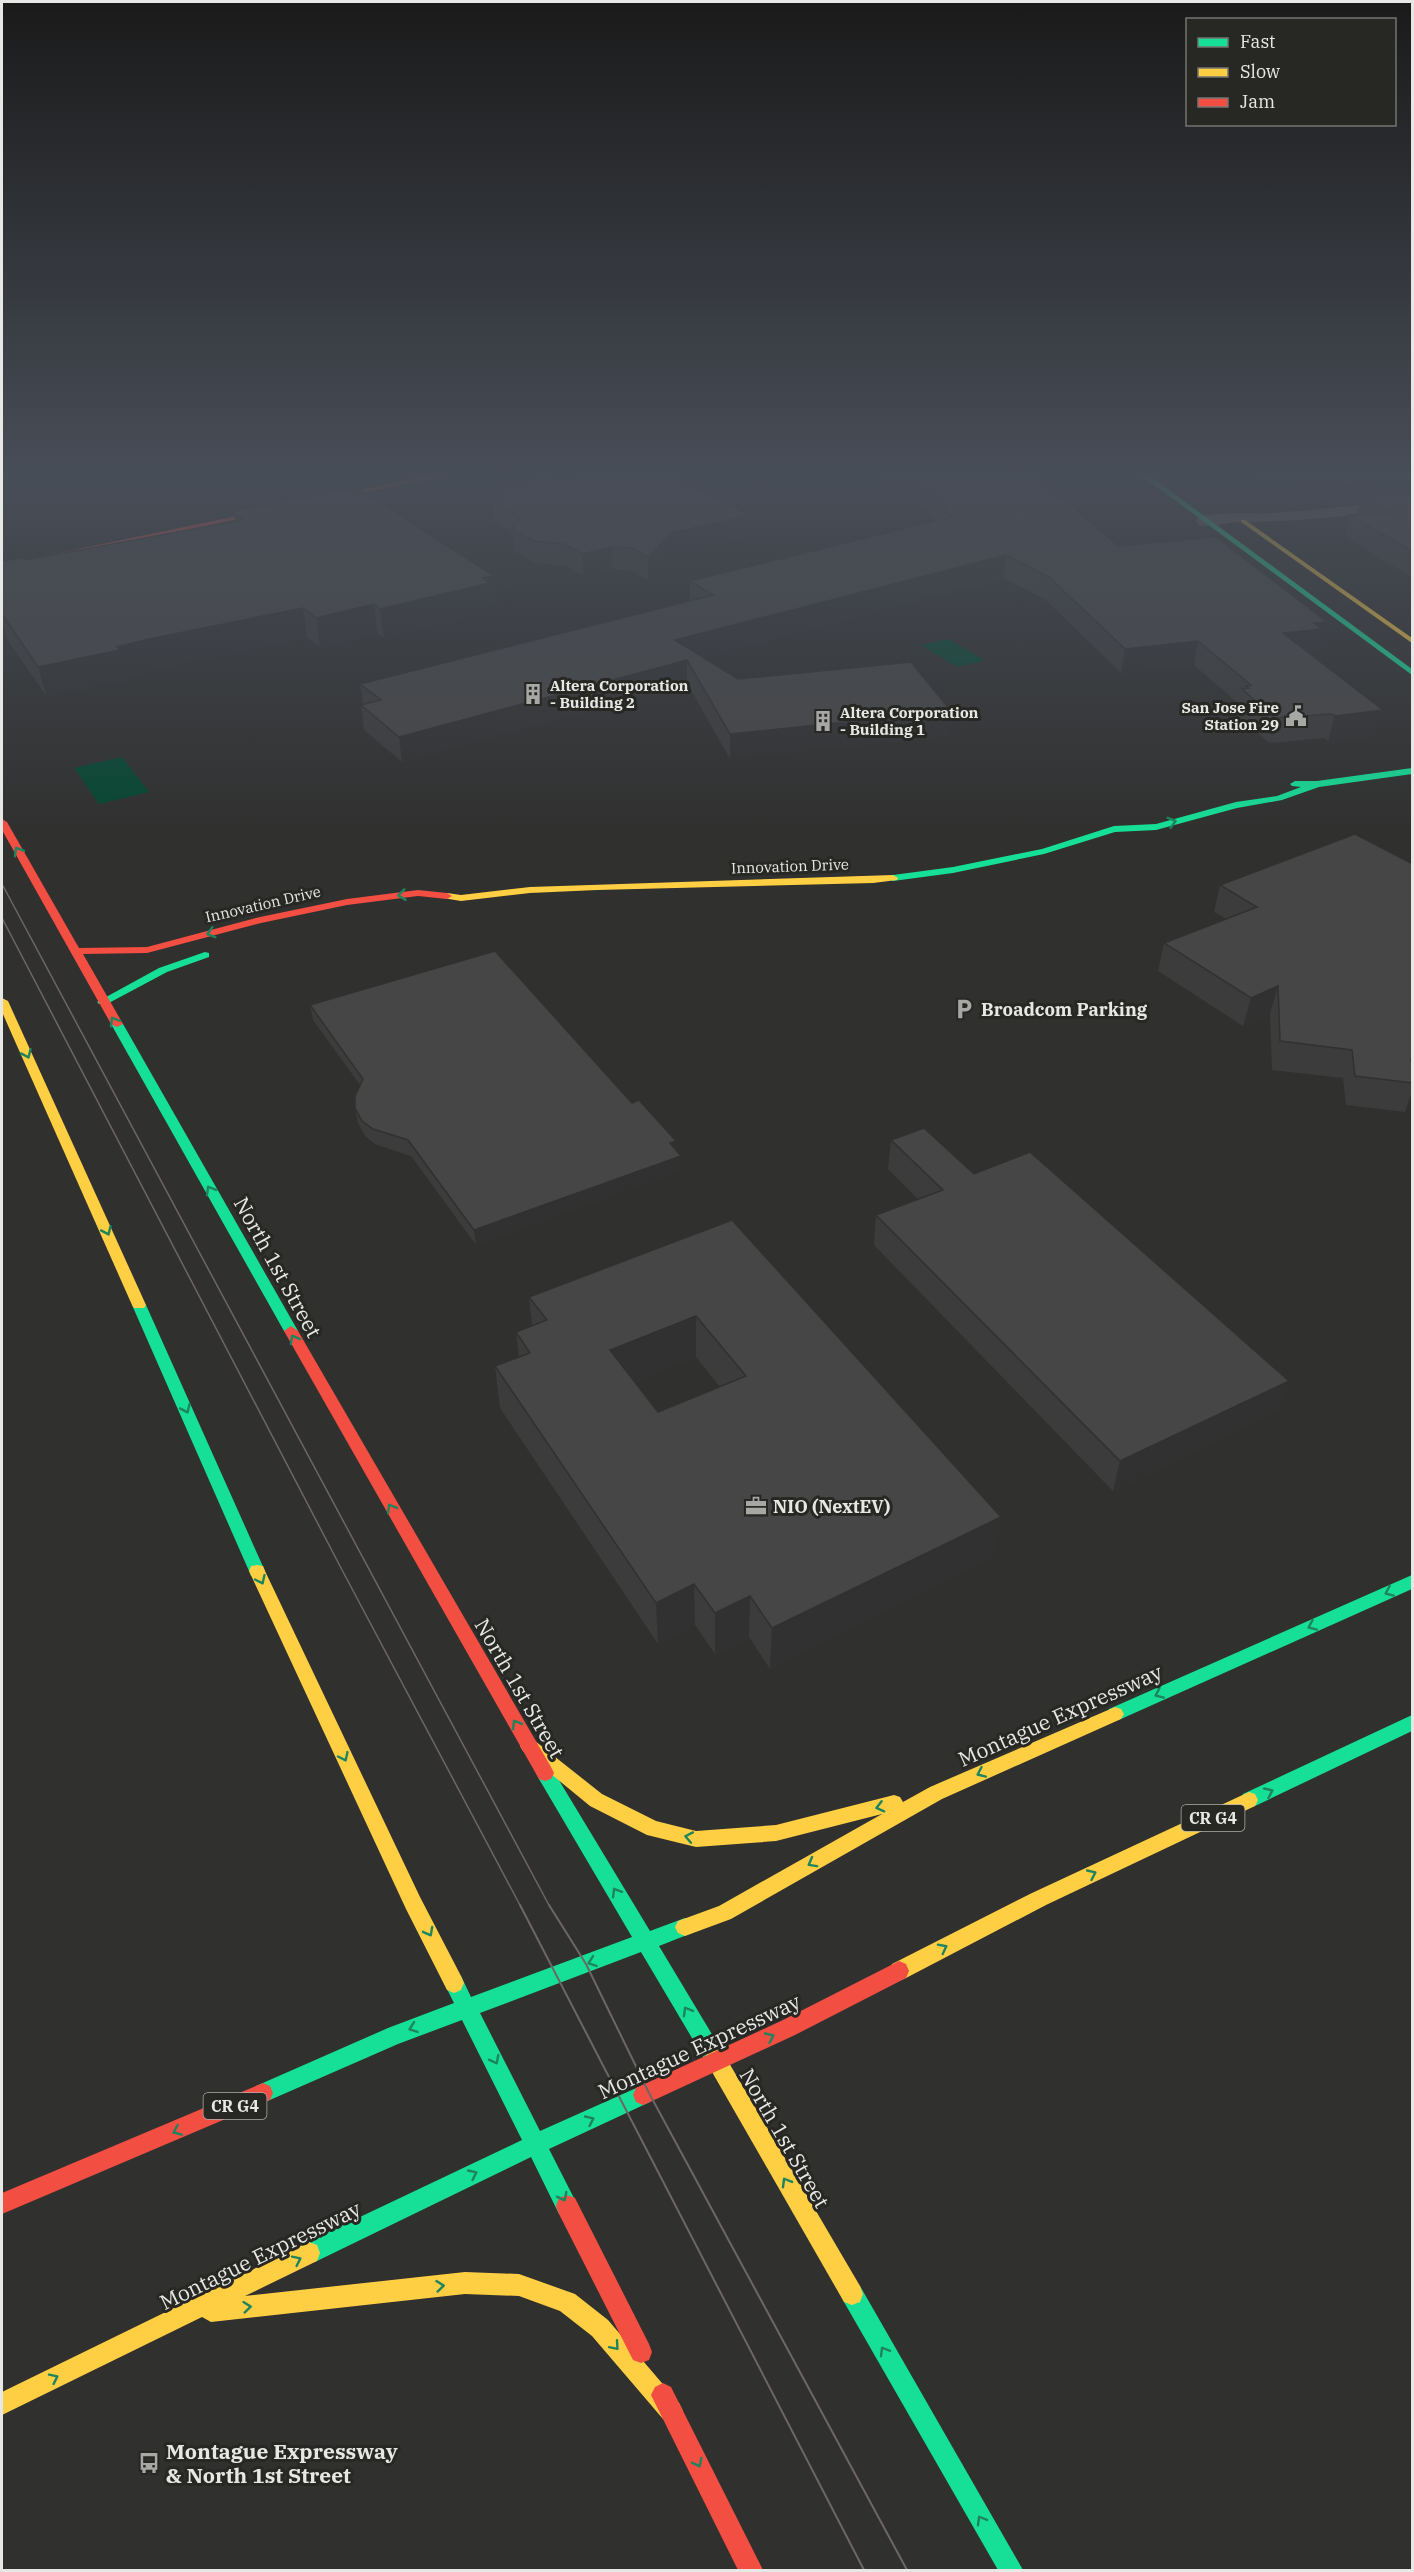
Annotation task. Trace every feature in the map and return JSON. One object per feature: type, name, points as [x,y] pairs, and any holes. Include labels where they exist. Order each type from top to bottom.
[{"type":"main road","points":[[1304,593],[1413,673]]},
{"type":"main road","points":[[1345,593],[1413,641]]},
{"type":"main road","name":"Innovation Drive","points":[[1273,784],[1317,784],[1413,771]]},
{"type":"main road","name":"Innovation Drive","points":[[74,951],[147,950],[260,920],[347,902],[418,893],[461,898],[530,890],[597,887],[873,880],[995,862],[1044,851],[1114,829],[1156,827],[1236,805],[1279,798],[1317,784]]},
{"type":"main road","name":"Innovation Drive","points":[[1114,829],[1131,816]]},
{"type":"main road","name":"North 1st Street","points":[[2,822],[529,1746],[717,2061],[1011,2571]]},
{"type":"main road","name":"Innovation Drive","points":[[434,910],[461,898]]},
{"type":"main road","points":[[103,1002],[163,970],[215,953]]},
{"type":"main road","points":[[2,1001],[237,1527],[413,1903],[751,2571]]},
{"type":"main road","name":"Montague Expressway","points":[[2,2204],[175,2132],[395,2035],[723,1913],[936,1792],[1413,1582]]},
{"type":"main road","name":"Montague Expressway","points":[[2,2404],[537,2145],[788,2028],[1039,1899],[1413,1723]]},
{"type":"main road","points":[[529,1746],[596,1800],[652,1829],[696,1839],[776,1833],[936,1792]]},
{"type":"main road","points":[[189,2314],[465,2283],[519,2285],[567,2302],[600,2328],[671,2411]]},
{"type":"green space","points":[[949,639],[985,661],[957,667],[921,645]]},
{"type":"green space","points":[[122,757],[149,792],[99,804],[74,768]]},
{"type":"building","points":[[2,593],[448,593],[380,609],[374,604],[316,618],[303,608],[149,639],[117,647],[120,650],[38,667],[2,614]]},
{"type":"building","points":[[710,593],[858,593],[675,640],[738,679],[911,662],[951,711],[730,734],[687,660],[399,737],[361,705],[381,700],[360,684],[713,595]]},
{"type":"building","points":[[1066,593],[1289,593],[1327,622],[1314,623],[1321,629],[1283,633],[1383,710],[1335,716],[1331,714],[1275,718],[1242,689],[1249,688],[1246,686],[1251,685],[1198,641],[1125,649]]},
{"type":"building","points":[[1355,834],[1413,864],[1413,1060],[1411,1060],[1413,1083],[1355,1076],[1352,1050],[1280,1041],[1278,986],[1251,998],[1164,943],[1257,907],[1220,885]]},
{"type":"building","points":[[495,951],[632,1103],[639,1100],[676,1141],[670,1143],[681,1156],[474,1230],[408,1140],[373,1129],[362,1121],[355,1108],[355,1096],[363,1079],[310,1005]]},
{"type":"building","points":[[924,1128],[974,1174],[1030,1152],[1289,1381],[1120,1461],[876,1215],[943,1190],[891,1140]]},
{"type":"building","name":"NIO (NextEV)","points":[[732,1220],[1001,1517],[772,1628],[750,1596],[715,1613],[694,1584],[656,1603],[495,1366],[530,1353],[516,1332],[547,1320],[529,1297]],"holes":[[[696,1316],[746,1376],[658,1412],[610,1350]]]},
{"type":"tram line","points":[[2,884],[550,1907]]},
{"type":"tram line","points":[[2,918],[341,1568],[521,1907]]},
{"type":"tram line","points":[[520,1905],[864,2570]]},
{"type":"tram line","points":[[549,1905],[586,1964],[649,2093],[907,2570]]},
{"type":"traffic: fast","points":[[1304,593],[1412,673]]},
{"type":"traffic: fast","points":[[1295,784],[1317,784],[1412,771]]},
{"type":"traffic: fast","points":[[893,878],[953,870],[1044,851],[1114,829],[1156,827],[1236,805],[1279,798],[1317,784]]},
{"type":"traffic: fast","points":[[103,1002],[163,970],[205,955]]},
{"type":"traffic: fast","points":[[117,1024],[291,1331]]},
{"type":"traffic: fast","points":[[139,1305],[257,1571]]},
{"type":"traffic: fast","points":[[1115,1714],[1412,1582]]},
{"type":"traffic: fast","points":[[1249,1800],[1412,1723]]},
{"type":"traffic: fast","points":[[545,1773],[715,2058]]},
{"type":"traffic: fast","points":[[263,2093],[395,2035],[685,1927]]},
{"type":"traffic: fast","points":[[454,1983],[567,2206]]},
{"type":"traffic: fast","points":[[309,2253],[467,2176],[643,2095]]},
{"type":"traffic: fast","points":[[852,2294],[1011,2570]]},
{"type":"traffic: slow","points":[[1344,593],[1412,641]]},
{"type":"traffic: slow","points":[[447,896],[461,898],[530,890],[597,887],[893,878]]},
{"type":"traffic: slow","points":[[2,1001],[139,1305]]},
{"type":"traffic: slow","points":[[257,1571],[413,1903],[454,1983]]},
{"type":"traffic: slow","points":[[685,1927],[724,1913],[936,1793],[1115,1714]]},
{"type":"traffic: slow","points":[[529,1746],[596,1800],[653,1829],[696,1839],[776,1833],[894,1803]]},
{"type":"traffic: slow","points":[[899,1971],[1039,1899],[1249,1800]]},
{"type":"traffic: slow","points":[[715,2058],[852,2294]]},
{"type":"traffic: slow","points":[[2,2404],[309,2253]]},
{"type":"traffic: slow","points":[[211,2311],[465,2283],[519,2285],[567,2302],[600,2328],[671,2411]]},
{"type":"traffic: jam","points":[[2,822],[117,1024]]},
{"type":"traffic: jam","points":[[74,951],[147,950],[260,920],[347,902],[418,893],[447,896]]},
{"type":"traffic: jam","points":[[291,1331],[545,1773]]},
{"type":"traffic: jam","points":[[643,2095],[788,2028],[899,1971]]},
{"type":"traffic: jam","points":[[2,2204],[263,2093]]},
{"type":"traffic: jam","points":[[567,2206],[641,2352]]},
{"type":"traffic: jam","points":[[663,2395],[751,2570]]},
{"type":"place","name":"Altera Corporation - Building 2","points":[[533,694]]},
{"type":"place","name":"San Jose Fire Station 29","points":[[1296,716]]},
{"type":"place","name":"Altera Corporation - Building 1","points":[[823,721]]},
{"type":"place","name":"Broadcom Parking","points":[[964,1009]]},
{"type":"place","name":"NIO (NextEV)","points":[[756,1506]]},
{"type":"place","name":"Montague Expressway & North 1st Street","points":[[149,2463]]}]
